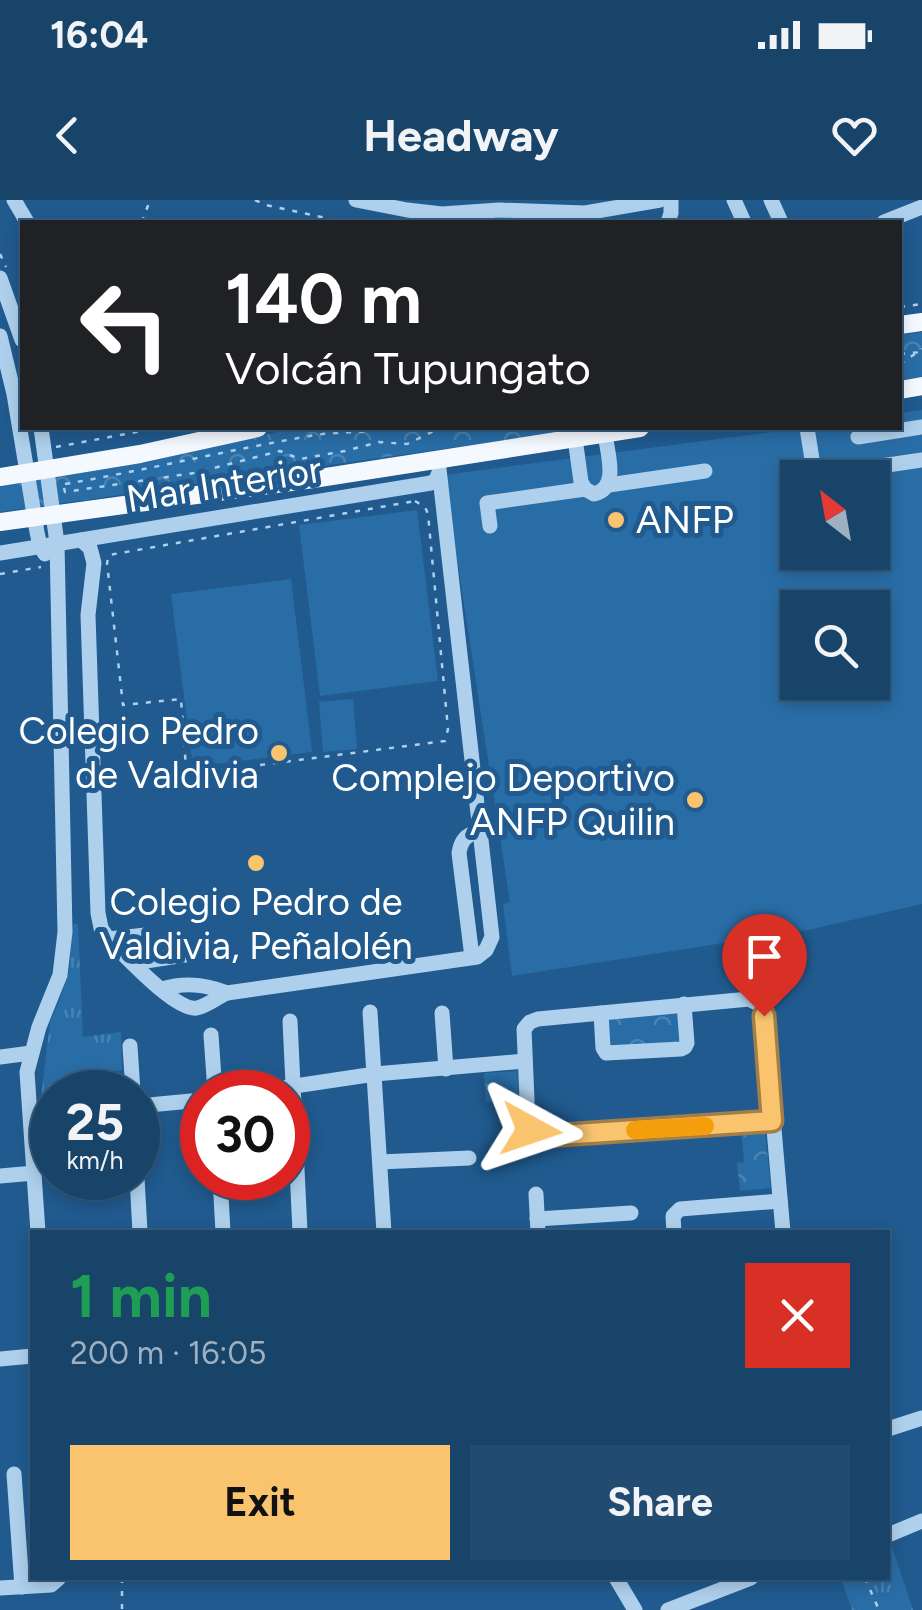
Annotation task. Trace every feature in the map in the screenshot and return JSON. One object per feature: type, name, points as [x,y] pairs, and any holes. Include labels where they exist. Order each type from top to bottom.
[{"type":"main road","points":[[0,477],[48,470],[198,435],[241,430]]},
{"type":"main road","points":[[0,522],[438,467],[607,430]]},
{"type":"street","points":[[356,200],[442,214],[599,211],[660,200]]},
{"type":"street","points":[[409,207],[434,200]]},
{"type":"street","points":[[499,210],[538,200]]},
{"type":"street","points":[[889,220],[922,207]]},
{"type":"street","points":[[3,285],[18,309]]},
{"type":"street","points":[[1,342],[40,546],[54,570]]},
{"type":"street","points":[[30,1120],[27,1081],[31,1053],[58,983],[65,944],[54,570],[58,544],[42,430]]},
{"type":"street","points":[[607,430],[609,485]]},
{"type":"street","points":[[807,430],[812,460]]},
{"type":"street","points":[[858,437],[879,430],[883,460]]},
{"type":"street","points":[[575,438],[581,482],[588,492],[599,494],[609,485],[706,471]]},
{"type":"street","points":[[890,465],[922,460]]},
{"type":"street","points":[[81,540],[90,548],[94,562],[88,615],[98,914],[108,939],[162,989],[186,1007],[199,1008],[226,993],[472,958],[486,950],[492,937],[438,467]]},
{"type":"street","name":"Mar Interior","points":[[0,553],[431,483],[436,480],[438,467]]},
{"type":"street","points":[[490,526],[487,503],[585,489]]},
{"type":"street","points":[[472,958],[459,853],[464,838],[479,831]]},
{"type":"street","points":[[108,939],[146,935]]},
{"type":"street","points":[[133,963],[191,954]]},
{"type":"street","points":[[772,1121],[545,1136],[533,1132],[528,1124],[524,1032],[527,1025],[538,1019],[749,999],[758,1003],[764,1016],[783,1230]]},
{"type":"street","points":[[601,1013],[606,1053],[681,1049],[687,1043],[684,1004]]},
{"type":"street","points":[[370,1012],[384,1230]]},
{"type":"street","points":[[442,1013],[446,1069]]},
{"type":"street","points":[[290,1021],[291,1070]]},
{"type":"street","points":[[211,1035],[213,1070]]},
{"type":"street","points":[[130,1046],[132,1070]]},
{"type":"street","points":[[0,1057],[31,1053]]},
{"type":"street","points":[[310,1084],[376,1074],[525,1061]]},
{"type":"street","points":[[380,1162],[469,1158]]},
{"type":"street","points":[[0,1176],[30,1173]]},
{"type":"street","points":[[536,1194],[538,1226],[630,1214]]},
{"type":"street","points":[[36,1200],[38,1230]]},
{"type":"street","points":[[139,1200],[140,1230]]},
{"type":"street","points":[[221,1200],[223,1230]]},
{"type":"street","points":[[298,1200],[300,1230]]},
{"type":"street","points":[[674,1230],[675,1212],[683,1208],[780,1201]]},
{"type":"street","points":[[0,1359],[30,1356]]},
{"type":"street","points":[[890,1428],[922,1418]]},
{"type":"street","points":[[14,1474],[22,1587]]},
{"type":"street","points":[[890,1534],[922,1521]]},
{"type":"street","points":[[0,1588],[51,1585],[57,1580]]},
{"type":"street","points":[[617,1580],[634,1610]]},
{"type":"street","points":[[668,1610],[745,1580]]},
{"type":"path","points":[[255,200],[335,220]]},
{"type":"path","points":[[45,449],[147,430]]},
{"type":"path","points":[[63,484],[310,436],[376,430]]},
{"type":"path","points":[[65,492],[194,474],[280,451],[300,459],[379,442],[408,444],[436,430]]},
{"type":"path","points":[[421,502],[428,514],[430,534],[448,728],[444,742],[190,774],[186,768],[181,699],[123,705],[109,555],[421,502]]},
{"type":"path","points":[[0,574],[54,570]]},
{"type":"path","points":[[122,1580],[122,1610]]},
{"type":"path","points":[[865,1580],[879,1610]]},
{"type":"green space","points":[[922,332],[922,378],[902,381],[902,335]]},
{"type":"green space","name":"Complejo Deportivo ANFP Quilin","points":[[922,410],[922,904],[808,930],[512,976],[503,904],[510,902],[444,475],[788,430],[902,430],[902,413]]},
{"type":"green space","points":[[285,430],[576,430],[0,512],[0,486],[144,463]]},
{"type":"green space","points":[[417,510],[438,681],[320,696],[299,525]]},
{"type":"green space","points":[[291,579],[312,752],[193,767],[171,594]]},
{"type":"green space","points":[[353,699],[357,749],[323,752],[319,702]]},
{"type":"green space","points":[[73,924],[78,924],[83,1037],[121,1032],[122,1070],[44,1070],[50,1022],[69,972]]},
{"type":"green space","points":[[681,1012],[683,1044],[611,1051],[605,1019]]},
{"type":"green space","points":[[81,1041],[83,1070],[51,1070],[49,1042]]},
{"type":"green space","points":[[517,1071],[519,1100],[486,1102],[484,1073]]},
{"type":"green space","points":[[741,1128],[765,1131],[771,1188],[740,1191],[737,1163],[744,1162]]},
{"type":"green space","points":[[890,1548],[913,1610],[852,1610],[842,1580],[890,1580]]},
{"type":"slow traffic","points":[[635,1130],[705,1126]]},
{"type":"place","name":"ANFP","points":[[616,520]]},
{"type":"place","name":"Colegio Pedro de Valdivia","points":[[279,753]]},
{"type":"place","name":"Complejo Deportivo ANFP Quilin","points":[[695,800]]},
{"type":"place","name":"Colegio Pedro de Valdivia, Peñalolén","points":[[256,863]]},
{"type":"route","points":[[531,1130],[545,1136],[772,1121],[764,1016]]}]
